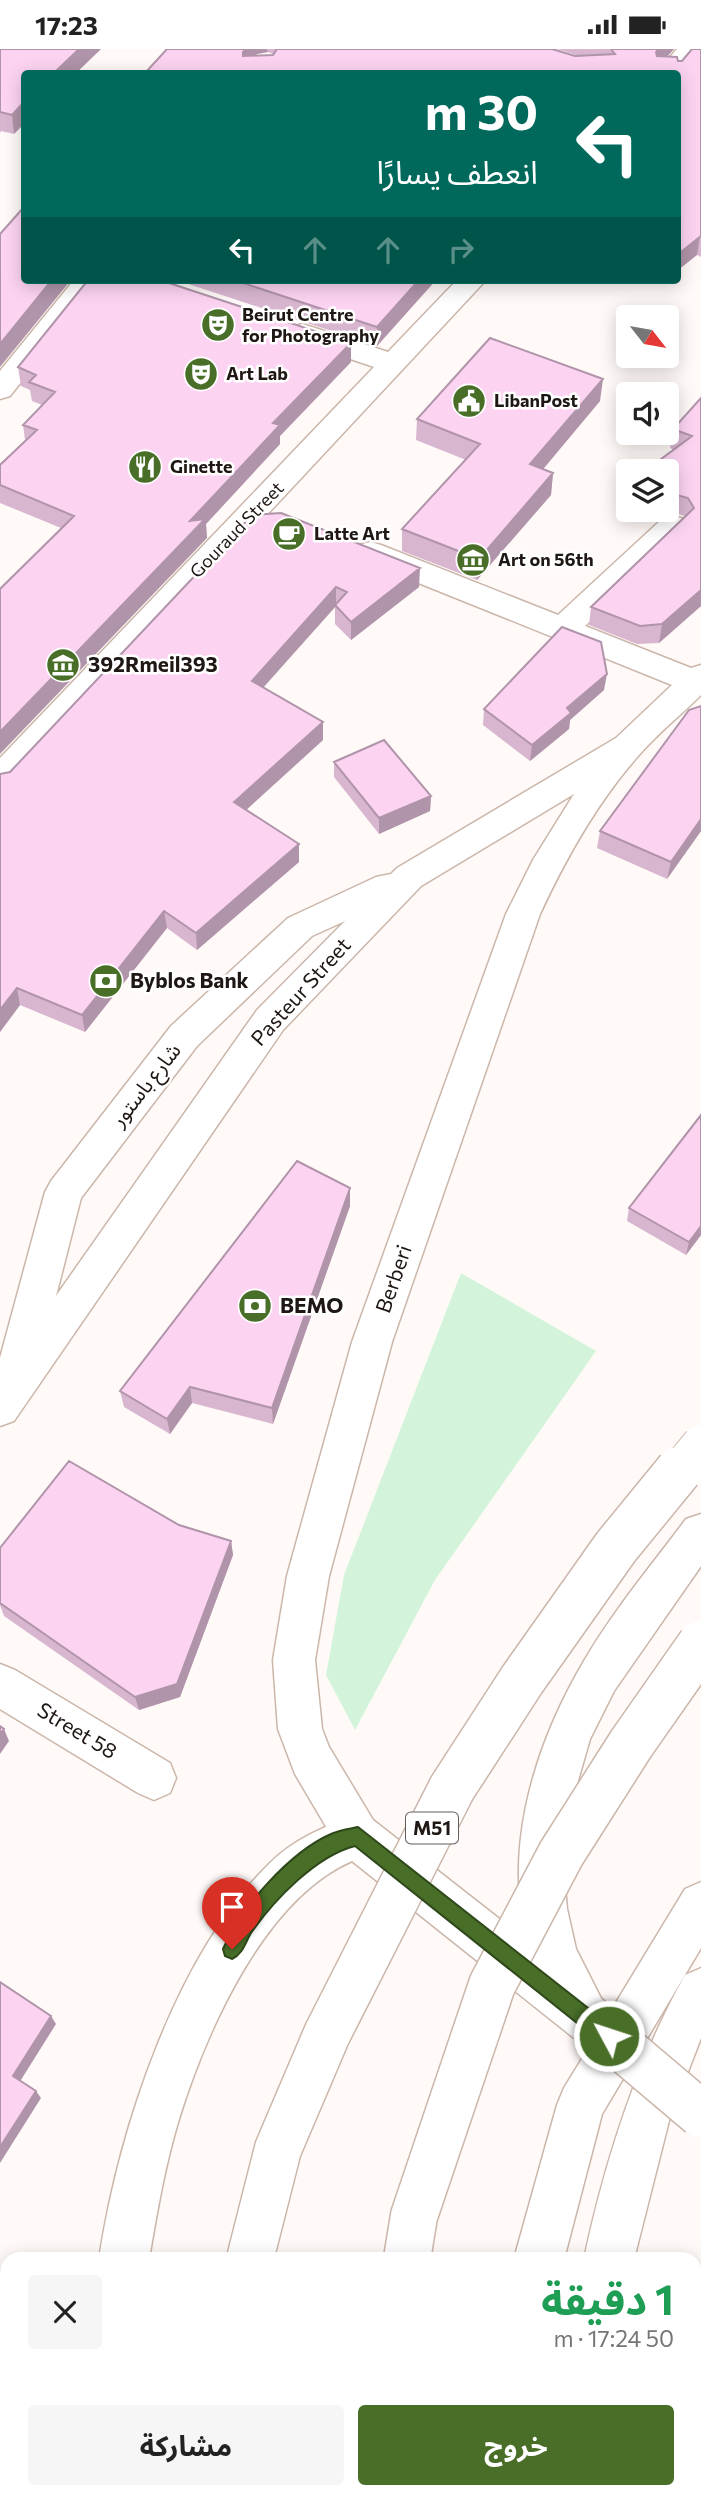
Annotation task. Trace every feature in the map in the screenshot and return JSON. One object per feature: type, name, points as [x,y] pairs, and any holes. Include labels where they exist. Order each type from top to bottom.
[{"type":"main road","points":[[683,63],[701,79]]},
{"type":"main road","points":[[0,390],[85,284]]},
{"type":"main road","name":"Gouraud Street","points":[[0,779],[270,513],[394,364],[468,284]]},
{"type":"main road","points":[[280,326],[394,364]]},
{"type":"main road","points":[[562,628],[673,526]]},
{"type":"main road","points":[[347,543],[698,679]]},
{"type":"main road","name":"Pasteur Street","points":[[6,1399],[270,1020],[409,877],[628,746],[698,679]]},
{"type":"main road","name":"Berberi","points":[[358,1836],[311,1759],[300,1729],[294,1660],[308,1576],[372,1342],[523,914],[539,878],[574,818],[628,746]]},
{"type":"main road","name":"شارع باستور","points":[[6,1399],[64,1192],[184,1036],[300,927],[409,877]]},
{"type":"main road","name":"M51","points":[[252,2252],[278,2149],[316,2059],[452,1788],[522,1680],[616,1547],[701,1443]]},
{"type":"main road","points":[[591,2021],[564,1974],[551,1944],[544,1913],[542,1880],[549,1807],[571,1732],[597,1678],[701,1534]]},
{"type":"main road","points":[[408,2252],[414,2216],[492,1985],[561,1854],[631,1744],[701,1644]]},
{"type":"main road","name":"Street 58","points":[[0,1685],[154,1778]]},
{"type":"main road","points":[[125,2252],[137,2184],[155,2119],[193,2021],[245,1925],[293,1870],[334,1842],[358,1836],[591,2021],[701,2114]]},
{"type":"main road","points":[[541,2252],[581,2105],[701,1905]]},
{"type":"main road","points":[[611,2252],[639,2135],[687,2015],[701,1991]]},
{"type":"green space","points":[[461,1273],[596,1351],[435,1580],[355,1730],[326,1675],[344,1575]]},
{"type":"building","points":[[0,49],[79,49],[57,70],[21,70],[21,105],[12,115],[0,112]]},
{"type":"building","points":[[167,49],[246,49],[243,56],[273,55],[277,49],[552,49],[575,56],[615,54],[611,49],[659,49],[657,56],[677,57],[678,61],[682,61],[692,49],[701,49],[701,236],[681,252],[681,70],[148,70]]},
{"type":"building","points":[[21,210],[21,284],[49,284],[0,344],[0,234]]},
{"type":"building","points":[[85,284],[172,284],[351,343],[273,423],[280,425],[190,521],[205,519],[0,732],[0,589],[74,516],[0,485],[0,465],[37,430],[23,425],[55,392],[29,382],[36,375],[18,367]]},
{"type":"building","points":[[246,284],[415,284],[377,327]]},
{"type":"building","points":[[490,338],[603,379],[530,464],[553,473],[479,559],[402,529],[480,444],[417,419]]},
{"type":"building","points":[[701,398],[701,590],[662,624],[640,626],[591,607],[694,508],[688,498],[679,496],[679,459],[661,459],[692,436],[679,431],[679,422]]},
{"type":"building","points":[[281,513],[420,568],[351,622],[335,605],[347,592],[336,587],[252,681],[323,722],[234,802],[299,844],[196,933],[164,911],[82,1015],[17,988],[0,1010],[0,774],[10,772],[252,515]]},
{"type":"building","points":[[562,627],[601,642],[607,674],[567,708],[571,713],[532,745],[484,709]]},
{"type":"building","points":[[701,706],[701,819],[671,862],[600,831],[689,710]]},
{"type":"building","points":[[384,740],[431,796],[379,818],[334,762]]},
{"type":"building","points":[[701,1115],[701,1226],[689,1242],[629,1208]]},
{"type":"building","points":[[297,1161],[350,1188],[272,1408],[190,1387],[167,1419],[120,1391]]},
{"type":"building","points":[[69,1461],[179,1525],[231,1541],[177,1684],[135,1697],[0,1603],[0,1548]]},
{"type":"building","points":[[0,1982],[51,2016],[13,2076],[36,2091],[0,2147]]},
{"type":"place","name":"Beirut Centre for Photography","points":[[218,325]]},
{"type":"place","name":"Art Lab","points":[[201,374]]},
{"type":"place","name":"LibanPost","points":[[469,401]]},
{"type":"place","name":"Ginette","points":[[145,467]]},
{"type":"place","name":"Latte Art","points":[[289,534]]},
{"type":"place","name":"Art on 56th","points":[[473,560]]},
{"type":"place","name":"392Rmeil393","points":[[63,665]]},
{"type":"place","name":"Byblos Bank","points":[[106,981]]},
{"type":"place","name":"BEMO","points":[[255,1306]]},
{"type":"route","points":[[232,1949],[245,1925],[293,1870],[334,1842],[358,1836],[609,2036]]}]
